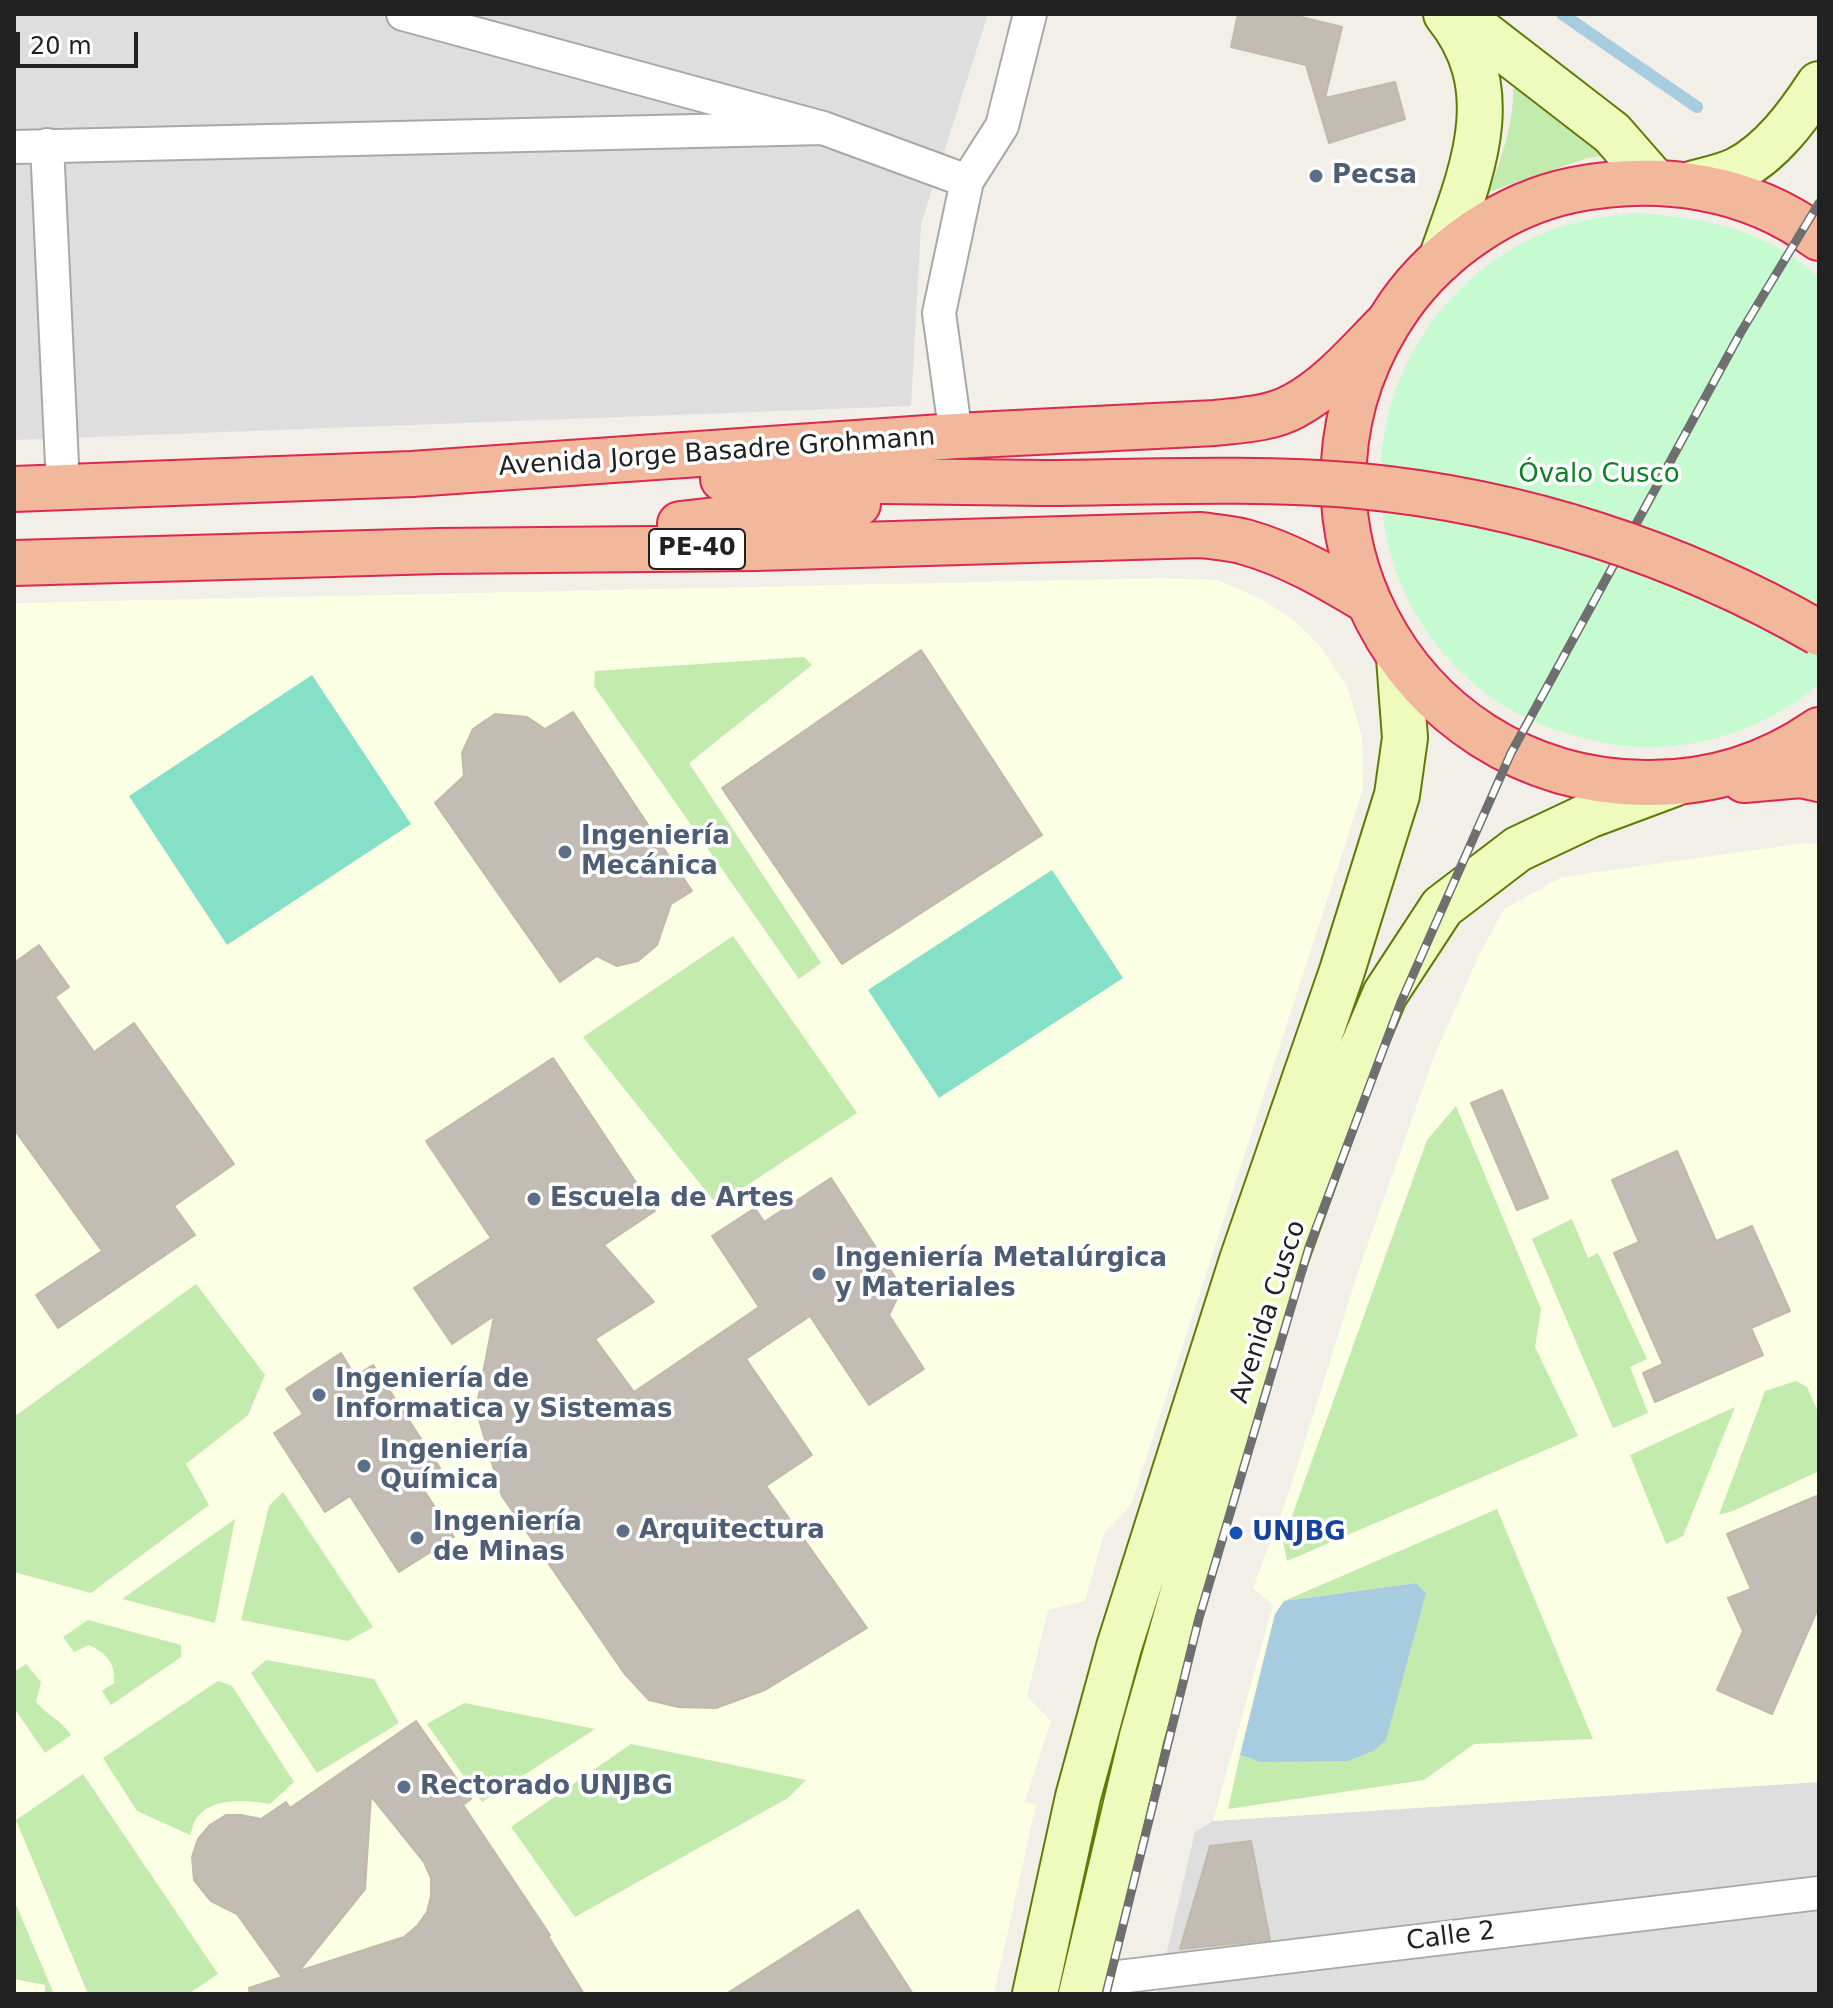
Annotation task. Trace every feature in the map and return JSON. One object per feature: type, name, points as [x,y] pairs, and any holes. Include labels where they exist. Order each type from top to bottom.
[{"type":"highway","points":[[1819,238],[1756,203],[1671,183],[1608,183],[1561,192],[1518,208],[1491,223],[1441,259],[1412,289],[1387,324],[1361,375],[1347,431],[1343,488],[1349,545],[1366,600],[1399,658],[1431,696],[1469,728],[1511,753],[1559,772],[1610,783],[1752,780],[1801,775],[1819,779]]},
{"type":"highway","name":"Avenida Jorge Basadre Grohmann","points":[[14,489],[412,474],[956,436],[1255,419],[1293,407],[1321,388],[1387,324]]},
{"type":"highway","points":[[412,474],[1045,483],[1285,482],[1361,486],[1436,496],[1583,531],[1654,555],[1723,584],[1819,633]]},
{"type":"highway","points":[[439,551],[1045,483]]},
{"type":"highway","name":"PE-40","points":[[14,563],[439,551],[756,548],[1201,535],[1242,541],[1278,554],[1332,579],[1366,600]]},
{"type":"highway","points":[[1686,782],[1748,768],[1796,746],[1819,730]]},
{"type":"main road","points":[[1441,259],[1469,177],[1478,139],[1481,99],[1475,65],[1457,28],[1446,14]]},
{"type":"main road","points":[[1458,14],[1612,133],[1671,183],[1736,170],[1772,145],[1819,84]]},
{"type":"main road","name":"Avenida Cusco","points":[[1035,1994],[1078,1797],[1119,1647],[1237,1275],[1342,971],[1397,795],[1405,738],[1399,658]]},
{"type":"main road","name":"Avenida Cusco","points":[[1082,1990],[1142,1736],[1220,1461],[1282,1267],[1357,1060],[1385,994],[1442,907],[1518,849],[1588,816],[1686,782]]},
{"type":"street","points":[[403,14],[823,128],[967,181]]},
{"type":"street","points":[[956,436],[939,313],[967,181],[1002,126],[1030,14]]},
{"type":"street","points":[[14,147],[823,128]]},
{"type":"street","points":[[47,145],[63,486]]},
{"type":"street","name":"Calle 2","points":[[1082,1990],[1110,1978],[1819,1893]]},
{"type":"shaded area","points":[[14,14],[988,14],[921,224],[911,406],[14,440]]},
{"type":"shaded area","points":[[1162,578],[1218,580],[1263,600],[1294,620],[1319,645],[1347,686],[1362,736],[1363,789],[1131,1505],[1104,1533],[1085,1601],[1048,1610],[1027,1696],[1051,1721],[1025,1801],[1036,1805],[994,1994],[14,1994],[14,603]]},
{"type":"shaded area","points":[[1805,843],[1819,844],[1819,1782],[1213,1821],[1273,1605],[1253,1588],[1289,1492],[1358,1272],[1435,1054],[1480,953],[1504,909],[1562,877]]},
{"type":"shaded area","points":[[1819,1782],[1819,1994],[1157,1994],[1195,1832],[1213,1821]]},
{"type":"green space","points":[[1513,76],[1611,155],[1587,158],[1489,192],[1504,150],[1510,121]]},
{"type":"green space","name":"Óvalo Cusco","points":[[1637,213],[1687,218],[1734,229],[1778,248],[1819,278],[1819,684],[1772,716],[1746,728],[1718,738],[1662,747],[1633,747],[1574,735],[1515,712],[1488,695],[1448,659],[1417,616],[1396,570],[1383,520],[1381,469],[1387,419],[1404,369],[1443,308],[1485,267],[1536,236],[1574,223]]},
{"type":"green space","points":[[804,657],[812,665],[689,763],[821,963],[799,979],[594,686],[595,671]]},
{"type":"green space","points":[[312,675],[411,824],[227,945],[129,796]]},
{"type":"green space","points":[[1052,870],[1123,978],[939,1098],[868,990]]},
{"type":"green space","points":[[733,936],[857,1113],[717,1205],[583,1037]]},
{"type":"green space","points":[[1456,1106],[1541,1309],[1535,1347],[1578,1436],[1287,1561],[1283,1541],[1427,1140]]},
{"type":"green space","points":[[1572,1219],[1588,1258],[1598,1253],[1647,1359],[1630,1367],[1648,1413],[1613,1428],[1532,1239]]},
{"type":"green space","points":[[196,1284],[265,1375],[248,1415],[186,1464],[209,1505],[91,1593],[14,1572],[14,1417]]},
{"type":"green space","points":[[1796,1381],[1807,1387],[1819,1414],[1819,1471],[1719,1515],[1765,1391]]},
{"type":"green space","points":[[1735,1407],[1683,1536],[1666,1544],[1630,1455]]},
{"type":"green space","points":[[283,1492],[373,1627],[348,1641],[241,1620],[269,1506]]},
{"type":"green space","points":[[1497,1509],[1593,1739],[1474,1744],[1424,1780],[1228,1809],[1240,1755],[1260,1762],[1416,1583],[1284,1601]]},
{"type":"green space","points":[[235,1519],[215,1623],[122,1599]]},
{"type":"green space","points":[[88,1620],[181,1645],[181,1657],[111,1705],[102,1691],[114,1683],[109,1660],[89,1645],[74,1652],[63,1637]]},
{"type":"green space","points":[[266,1660],[374,1679],[399,1723],[317,1773],[251,1673]]},
{"type":"green space","points":[[26,1664],[41,1682],[36,1702],[71,1735],[45,1753],[14,1708],[14,1672]]},
{"type":"green space","points":[[218,1681],[232,1686],[294,1782],[270,1804],[241,1801],[212,1806],[197,1817],[190,1835],[137,1811],[103,1758]]},
{"type":"green space","points":[[464,1703],[595,1729],[482,1802],[427,1724]]},
{"type":"green space","points":[[631,1744],[806,1780],[788,1798],[575,1917],[511,1827]]},
{"type":"green space","points":[[83,1774],[218,1974],[188,1994],[88,1994],[16,1820]]},
{"type":"green space","points":[[14,1900],[54,1994],[45,1994],[45,1985],[14,1979]]},
{"type":"water","points":[[1416,1583],[1426,1593],[1386,1740],[1373,1751],[1348,1761],[1260,1762],[1240,1755],[1275,1614],[1284,1601]]},
{"type":"building","points":[[1238,14],[1289,14],[1342,27],[1325,98],[1395,82],[1405,119],[1329,143],[1306,65],[1231,47]]},
{"type":"building","points":[[921,650],[1042,835],[842,964],[722,788]]},
{"type":"building","points":[[573,712],[692,891],[671,904],[657,945],[638,961],[617,966],[597,956],[560,982],[435,803],[464,776],[462,753],[473,729],[495,714],[527,717],[545,729]]},
{"type":"building","points":[[39,945],[69,987],[55,997],[94,1052],[134,1023],[234,1164],[174,1206],[195,1235],[58,1328],[36,1295],[102,1251],[14,1129],[14,963]]},
{"type":"building","points":[[553,1058],[655,1211],[604,1245],[654,1302],[595,1339],[634,1392],[759,1307],[712,1236],[755,1208],[764,1222],[831,1178],[902,1288],[889,1315],[924,1369],[869,1405],[810,1316],[746,1359],[812,1455],[766,1486],[867,1628],[765,1690],[716,1708],[678,1707],[649,1700],[624,1673],[502,1496],[476,1410],[494,1316],[452,1344],[414,1288],[491,1238],[426,1141]]},
{"type":"building","points":[[1502,1090],[1548,1198],[1517,1210],[1471,1103]]},
{"type":"building","points":[[1677,1151],[1716,1241],[1752,1226],[1790,1311],[1751,1328],[1763,1355],[1655,1402],[1643,1373],[1663,1364],[1614,1253],[1639,1242],[1612,1180]]},
{"type":"building","points":[[341,1353],[355,1376],[373,1365],[440,1468],[418,1481],[454,1537],[399,1572],[350,1496],[325,1512],[274,1433],[303,1414],[286,1389]]},
{"type":"building","points":[[1819,1495],[1819,1606],[1772,1714],[1717,1690],[1743,1631],[1728,1598],[1751,1589],[1727,1534]]},
{"type":"building","points":[[416,1721],[471,1799],[463,1805],[550,1935],[584,1994],[250,1994],[249,1988],[282,1977],[237,1914],[211,1901],[194,1880],[192,1857],[198,1839],[210,1825],[226,1815],[261,1819],[286,1802],[290,1808]],"holes":[[[371,1796],[424,1862],[431,1878],[431,1896],[427,1912],[417,1926],[404,1937],[299,1971],[365,1889]]]},
{"type":"building","points":[[1251,1841],[1270,1940],[1180,1949],[1210,1846]]},
{"type":"building","points":[[858,1910],[913,1994],[726,1994]]},
{"type":"waterway","points":[[1562,14],[1697,107]]},
{"type":"railway","points":[[1106,1994],[1199,1618],[1309,1247],[1401,1002],[1511,753],[1741,332],[1819,203]]},
{"type":"place","name":"Pecsa","points":[[1316,176]]},
{"type":"place","name":"Ingeniería Mecánica","points":[[565,852]]},
{"type":"place","name":"Escuela de Artes","points":[[534,1199]]},
{"type":"place","name":"Ingeniería Metalúrgica y Materiales","points":[[819,1274]]},
{"type":"place","name":"Ingeniería de Informatica y Sistemas","points":[[319,1395]]},
{"type":"place","name":"Ingeniería Química","points":[[364,1466]]},
{"type":"place","name":"Arquitectura","points":[[623,1531]]},
{"type":"place","name":"UNJBG","points":[[1236,1533]]},
{"type":"place","name":"Ingeniería de Minas","points":[[417,1538]]},
{"type":"place","name":"Rectorado UNJBG","points":[[404,1787]]}]
